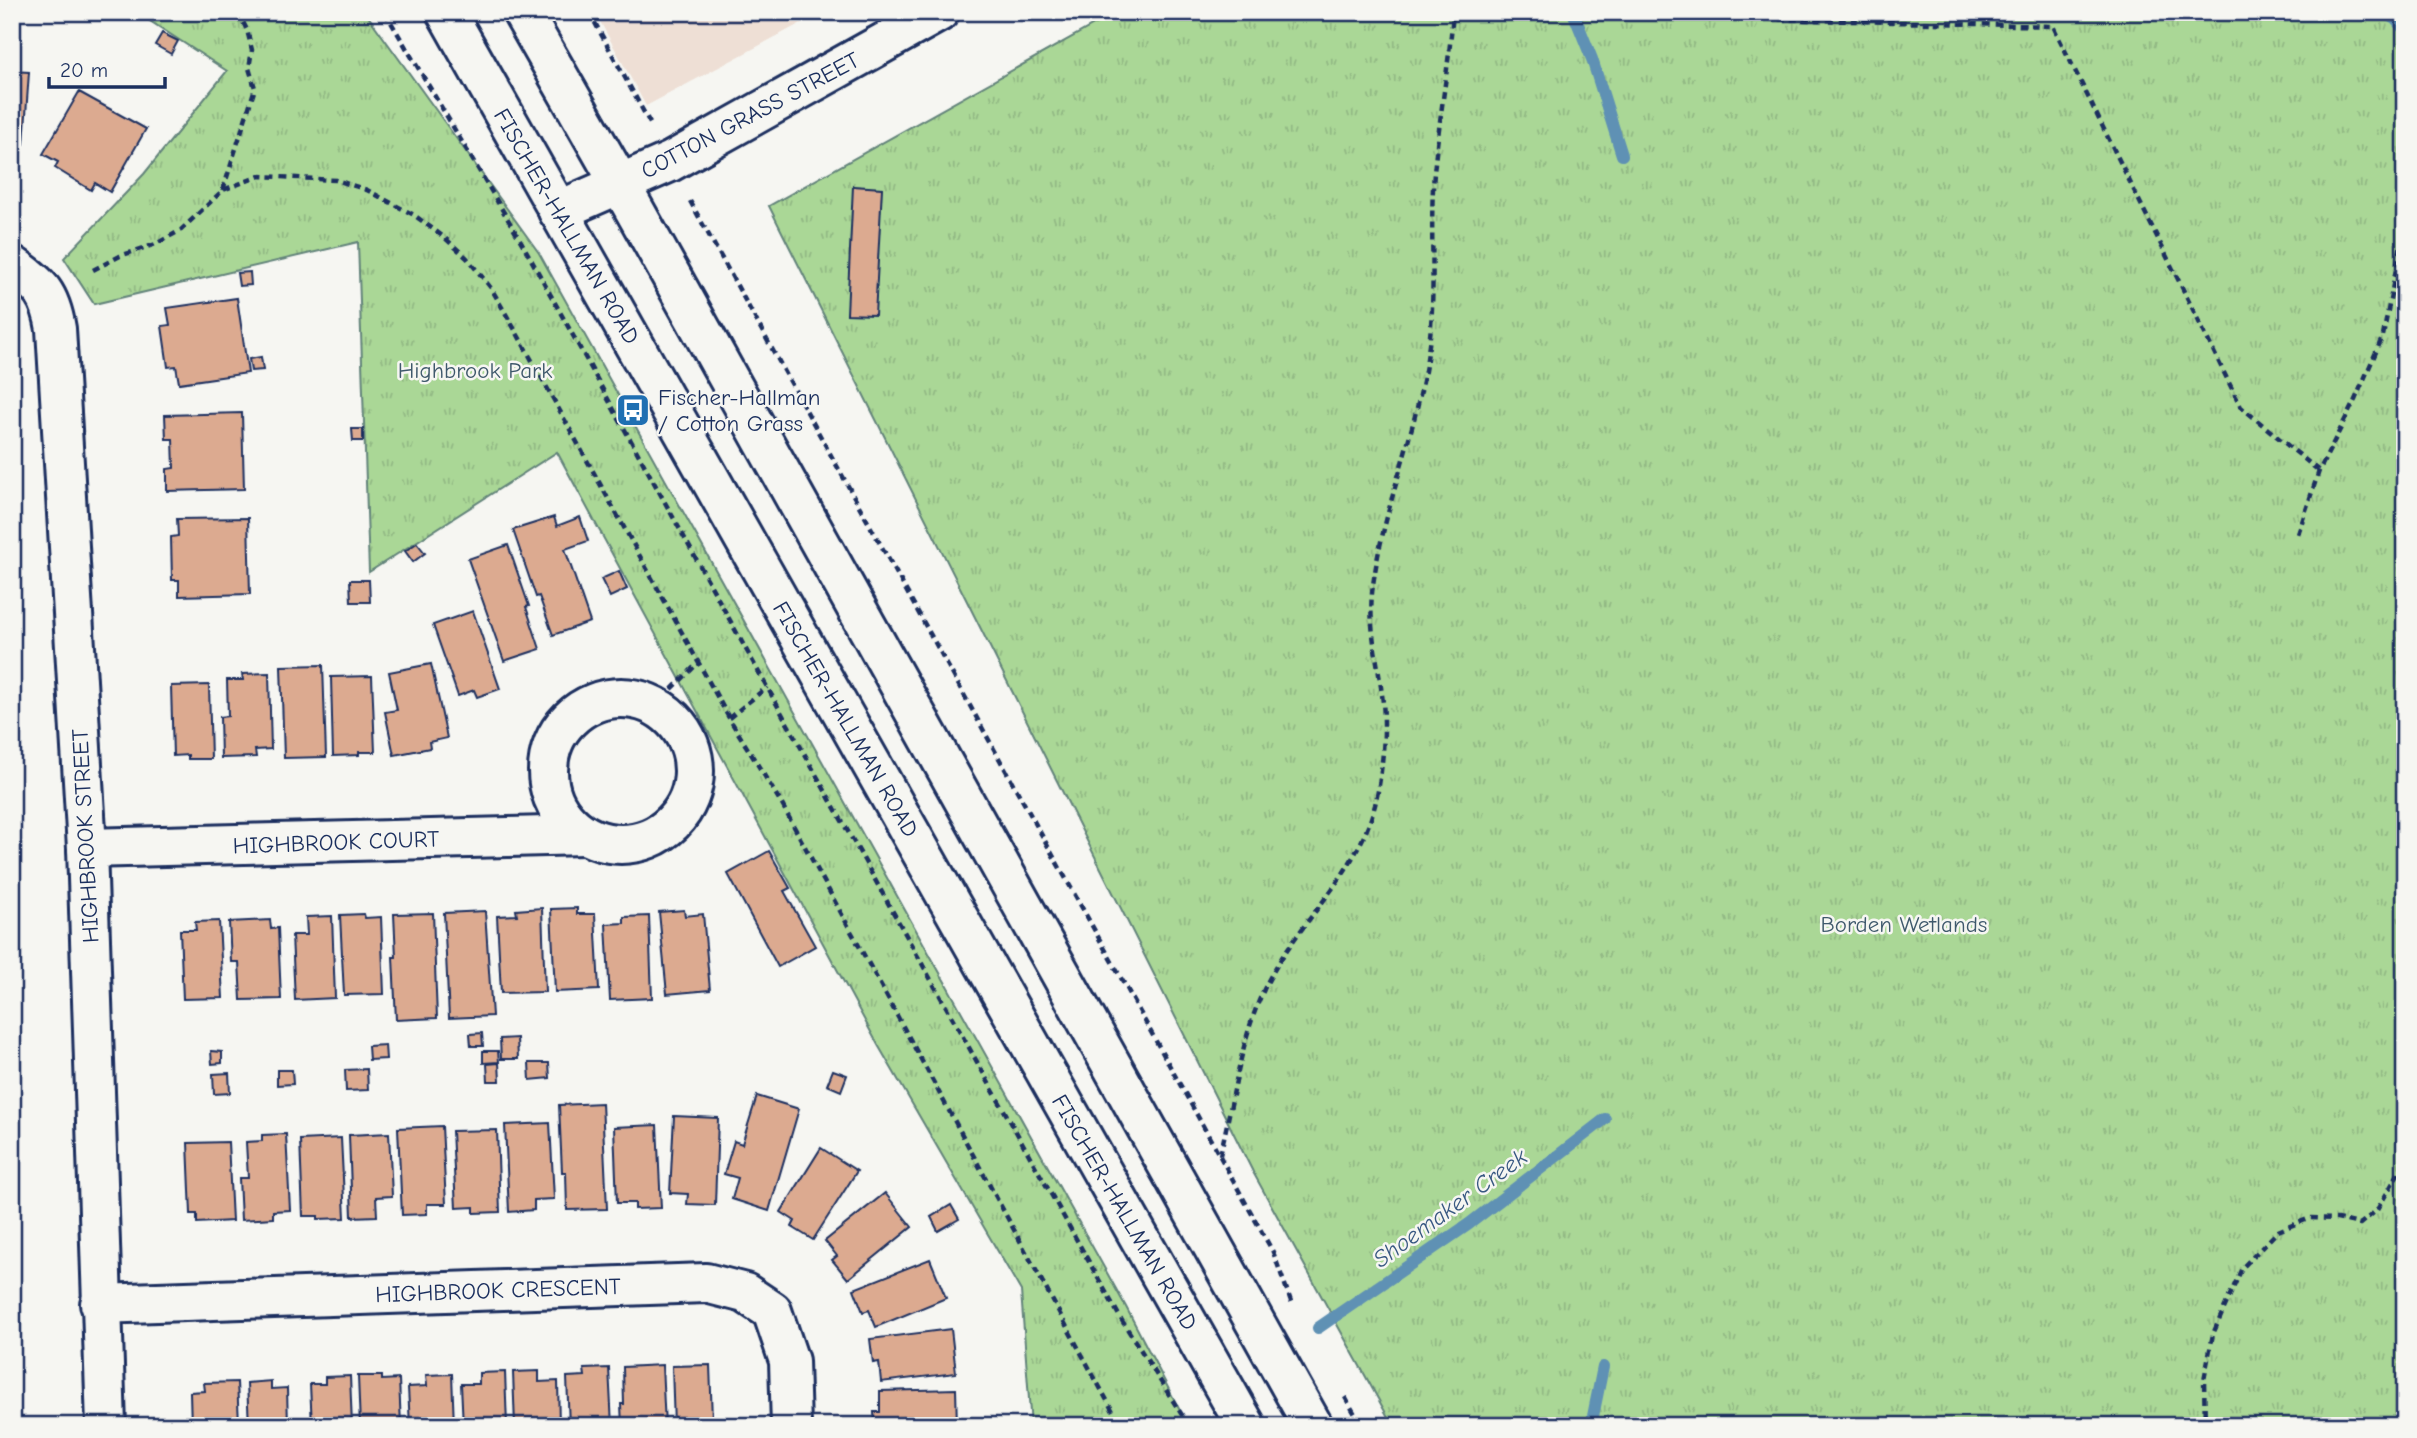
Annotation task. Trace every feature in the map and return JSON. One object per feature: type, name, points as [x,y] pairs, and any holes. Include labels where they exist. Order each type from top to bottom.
[{"type":"street","name":"FISCHER-HALLMAN ROAD","points":[[446,12],[1246,1426]]},
{"type":"street","points":[[522,12],[1313,1426]]},
{"type":"street","name":"COTTON GRASS STREET","points":[[558,211],[670,162],[939,12]]},
{"type":"street","name":"HIGHBROOK STREET","points":[[12,265],[32,279],[51,303],[56,329],[87,848],[106,1426]]},
{"type":"street","name":"HIGHBROOK COURT","points":[[622,697],[655,706],[681,727],[690,742],[696,766],[692,794],[680,817],[651,839],[626,845],[608,844],[584,835],[563,817],[551,794],[548,779],[550,753],[560,729],[580,710],[603,699],[622,697]]},
{"type":"street","name":"HIGHBROOK COURT","points":[[87,848],[584,835]]},
{"type":"street","name":"HIGHBROOK CRESCENT","points":[[100,1304],[706,1283],[745,1293],[772,1311],[789,1361],[791,1426]]},
{"type":"path","points":[[223,190],[255,88],[249,68],[252,50],[247,30],[238,12]]},
{"type":"path","points":[[385,12],[522,243],[766,687],[1121,1319],[1189,1426]]},
{"type":"path","points":[[589,12],[653,128]]},
{"type":"path","points":[[1220,1155],[1254,1011],[1269,980],[1295,939],[1332,892],[1364,839],[1375,802],[1381,765],[1383,705],[1374,650],[1372,588],[1384,524],[1428,353],[1434,288],[1434,174],[1451,50],[1453,12]]},
{"type":"path","points":[[1613,12],[1614,15],[2053,26],[2241,407],[2319,471]]},
{"type":"path","points":[[93,270],[120,256],[156,244],[181,230],[223,190],[260,176],[336,180],[367,190],[414,215],[467,258],[491,288],[729,718],[780,801],[1121,1426]]},
{"type":"path","points":[[690,201],[1273,1252],[1294,1309]]},
{"type":"path","points":[[2298,534],[2319,471],[2384,336],[2405,223]]},
{"type":"path","points":[[655,706],[699,662]]},
{"type":"path","points":[[729,718],[766,687]]},
{"type":"path","points":[[2163,1426],[2205,1424],[2204,1380],[2213,1334],[2242,1268],[2278,1231],[2310,1218],[2337,1219],[2361,1224],[2377,1210],[2405,1162]]},
{"type":"path","points":[[1341,1391],[1362,1426]]},
{"type":"shaded area","points":[[595,12],[822,12],[646,106]]},
{"type":"green space","name":"Highbrook Park","points":[[136,12],[365,12],[539,253],[1126,1307],[1188,1426],[1031,1426],[1021,1291],[878,1045],[557,452],[369,572],[358,242],[94,304],[64,258],[144,174],[227,71]]},
{"type":"green space","name":"Borden Wetlands","points":[[1117,12],[2405,12],[2405,1426],[1393,1426],[1253,1172],[769,206]]},
{"type":"building","points":[[162,33],[178,41],[171,54],[155,45]]},
{"type":"building","points":[[12,71],[29,72],[24,144],[12,143]]},
{"type":"building","points":[[79,92],[146,129],[110,192],[95,183],[91,190],[55,168],[58,162],[43,154]]},
{"type":"building","points":[[853,186],[882,188],[875,315],[847,314]]},
{"type":"building","points":[[250,272],[251,285],[239,286],[237,273]]},
{"type":"building","points":[[237,298],[248,373],[179,383],[176,366],[168,367],[162,326],[170,325],[167,308]]},
{"type":"building","points":[[261,357],[263,370],[251,371],[249,359]]},
{"type":"building","points":[[242,413],[244,489],[167,491],[167,469],[174,468],[173,439],[166,439],[165,415]]},
{"type":"building","points":[[352,429],[363,429],[363,441],[353,441]]},
{"type":"building","points":[[554,517],[557,526],[580,517],[588,541],[565,549],[590,622],[553,635],[539,596],[536,597],[513,530]]},
{"type":"building","points":[[248,518],[250,594],[179,596],[179,580],[172,580],[171,537],[178,536],[177,519]]},
{"type":"building","points":[[417,543],[425,553],[413,562],[405,551]]},
{"type":"building","points":[[508,545],[529,606],[526,607],[540,649],[504,661],[468,559]]},
{"type":"building","points":[[619,571],[627,589],[610,597],[601,579]]},
{"type":"building","points":[[350,580],[369,580],[370,602],[351,602]]},
{"type":"building","points":[[473,611],[500,689],[477,697],[474,690],[458,696],[433,625]]},
{"type":"building","points":[[431,664],[447,738],[429,742],[430,748],[394,755],[385,712],[397,710],[389,672]]},
{"type":"building","points":[[323,665],[326,757],[284,758],[281,666]]},
{"type":"building","points":[[269,673],[271,749],[255,750],[256,757],[221,758],[220,717],[228,716],[227,680],[243,680],[242,674]]},
{"type":"building","points":[[372,676],[375,752],[333,756],[331,677]]},
{"type":"building","points":[[209,685],[211,759],[188,759],[188,755],[173,756],[171,686]]},
{"type":"building","points":[[769,851],[790,888],[784,891],[815,946],[778,967],[728,874]]},
{"type":"building","points":[[542,908],[545,992],[501,993],[497,916],[517,915],[516,910]]},
{"type":"building","points":[[577,908],[577,914],[595,914],[599,990],[555,992],[551,909]]},
{"type":"building","points":[[684,910],[685,916],[703,914],[710,990],[667,994],[659,912]]},
{"type":"building","points":[[485,911],[492,1016],[449,1018],[444,913]]},
{"type":"building","points":[[433,913],[437,1018],[396,1020],[394,914]]},
{"type":"building","points":[[364,914],[365,918],[381,917],[384,994],[344,995],[340,915]]},
{"type":"building","points":[[332,916],[335,998],[295,1000],[292,935],[307,935],[306,917]]},
{"type":"building","points":[[649,916],[652,998],[610,1000],[606,924],[624,923],[624,917]]},
{"type":"building","points":[[270,920],[271,929],[278,928],[281,999],[241,1000],[239,962],[231,962],[229,922]]},
{"type":"building","points":[[219,921],[223,998],[183,999],[180,930],[196,930],[195,922]]},
{"type":"building","points":[[482,1033],[483,1046],[471,1046],[470,1034]]},
{"type":"building","points":[[517,1038],[518,1059],[501,1059],[500,1039]]},
{"type":"building","points":[[385,1045],[386,1059],[369,1060],[368,1046]]},
{"type":"building","points":[[211,1051],[222,1052],[222,1063],[212,1064]]},
{"type":"building","points":[[483,1051],[498,1051],[499,1062],[483,1063]]},
{"type":"building","points":[[499,1063],[500,1081],[488,1081],[487,1064]]},
{"type":"building","points":[[529,1063],[549,1063],[550,1078],[530,1080]]},
{"type":"building","points":[[367,1069],[368,1090],[346,1091],[345,1070]]},
{"type":"building","points":[[277,1070],[292,1070],[293,1084],[277,1085]]},
{"type":"building","points":[[833,1070],[847,1075],[841,1091],[827,1085]]},
{"type":"building","points":[[229,1073],[230,1093],[214,1094],[213,1074]]},
{"type":"building","points":[[757,1096],[799,1109],[769,1211],[732,1199],[738,1178],[724,1174],[734,1141],[742,1144]]},
{"type":"building","points":[[602,1103],[607,1209],[567,1210],[559,1105]]},
{"type":"building","points":[[674,1116],[718,1118],[715,1205],[687,1204],[688,1194],[670,1193]]},
{"type":"building","points":[[550,1123],[554,1199],[534,1200],[534,1210],[509,1212],[505,1125]]},
{"type":"building","points":[[657,1125],[661,1208],[635,1209],[635,1203],[617,1203],[614,1127]]},
{"type":"building","points":[[442,1126],[446,1204],[427,1204],[427,1214],[402,1215],[398,1128]]},
{"type":"building","points":[[497,1130],[500,1212],[474,1213],[474,1207],[456,1208],[452,1131]]},
{"type":"building","points":[[389,1133],[392,1196],[376,1197],[377,1216],[352,1217],[349,1135]]},
{"type":"building","points":[[286,1134],[290,1210],[273,1211],[273,1218],[241,1220],[239,1178],[248,1178],[246,1142],[262,1141],[262,1135]]},
{"type":"building","points":[[341,1138],[345,1218],[318,1219],[318,1216],[303,1216],[300,1140]]},
{"type":"building","points":[[228,1142],[232,1221],[197,1223],[197,1214],[191,1214],[188,1143]]},
{"type":"building","points":[[821,1148],[857,1171],[813,1240],[792,1227],[795,1221],[781,1212]]},
{"type":"building","points":[[885,1193],[912,1227],[848,1279],[832,1260],[837,1256],[825,1241]]},
{"type":"building","points":[[951,1205],[959,1219],[938,1231],[931,1217]]},
{"type":"building","points":[[930,1259],[946,1298],[876,1327],[869,1310],[863,1312],[854,1289]]},
{"type":"building","points":[[951,1329],[956,1373],[881,1382],[879,1362],[873,1363],[870,1339]]},
{"type":"building","points":[[662,1365],[665,1426],[622,1426],[623,1367]]},
{"type":"building","points":[[710,1365],[712,1419],[716,1419],[716,1426],[674,1426],[672,1366]]},
{"type":"building","points":[[609,1368],[612,1426],[569,1426],[567,1377],[585,1376],[584,1369]]},
{"type":"building","points":[[539,1371],[539,1382],[558,1381],[559,1426],[515,1426],[513,1372]]},
{"type":"building","points":[[505,1372],[507,1426],[463,1426],[461,1384],[479,1384],[479,1373]]},
{"type":"building","points":[[452,1374],[454,1426],[410,1426],[408,1387],[427,1386],[426,1375]]},
{"type":"building","points":[[350,1376],[352,1426],[312,1426],[310,1384],[325,1384],[325,1377]]},
{"type":"building","points":[[358,1376],[382,1376],[382,1380],[399,1379],[401,1426],[360,1426]]},
{"type":"building","points":[[271,1381],[271,1389],[287,1388],[288,1426],[249,1426],[247,1383]]},
{"type":"building","points":[[237,1382],[239,1423],[231,1426],[191,1426],[190,1392],[205,1391],[204,1383]]},
{"type":"building","points":[[956,1389],[957,1426],[875,1426],[874,1412],[880,1412],[880,1391]]},
{"type":"waterway","points":[[1573,12],[1592,59],[1622,155]]},
{"type":"waterway","points":[[2382,12],[2395,19],[2405,30]]},
{"type":"waterway","name":"Shoemaker Creek","points":[[1318,1328],[1469,1224],[1605,1119]]},
{"type":"waterway","points":[[1591,1426],[1603,1367]]},
{"type":"place","name":"Fischer-Hallman / Cotton Grass","points":[[633,410]]}]
